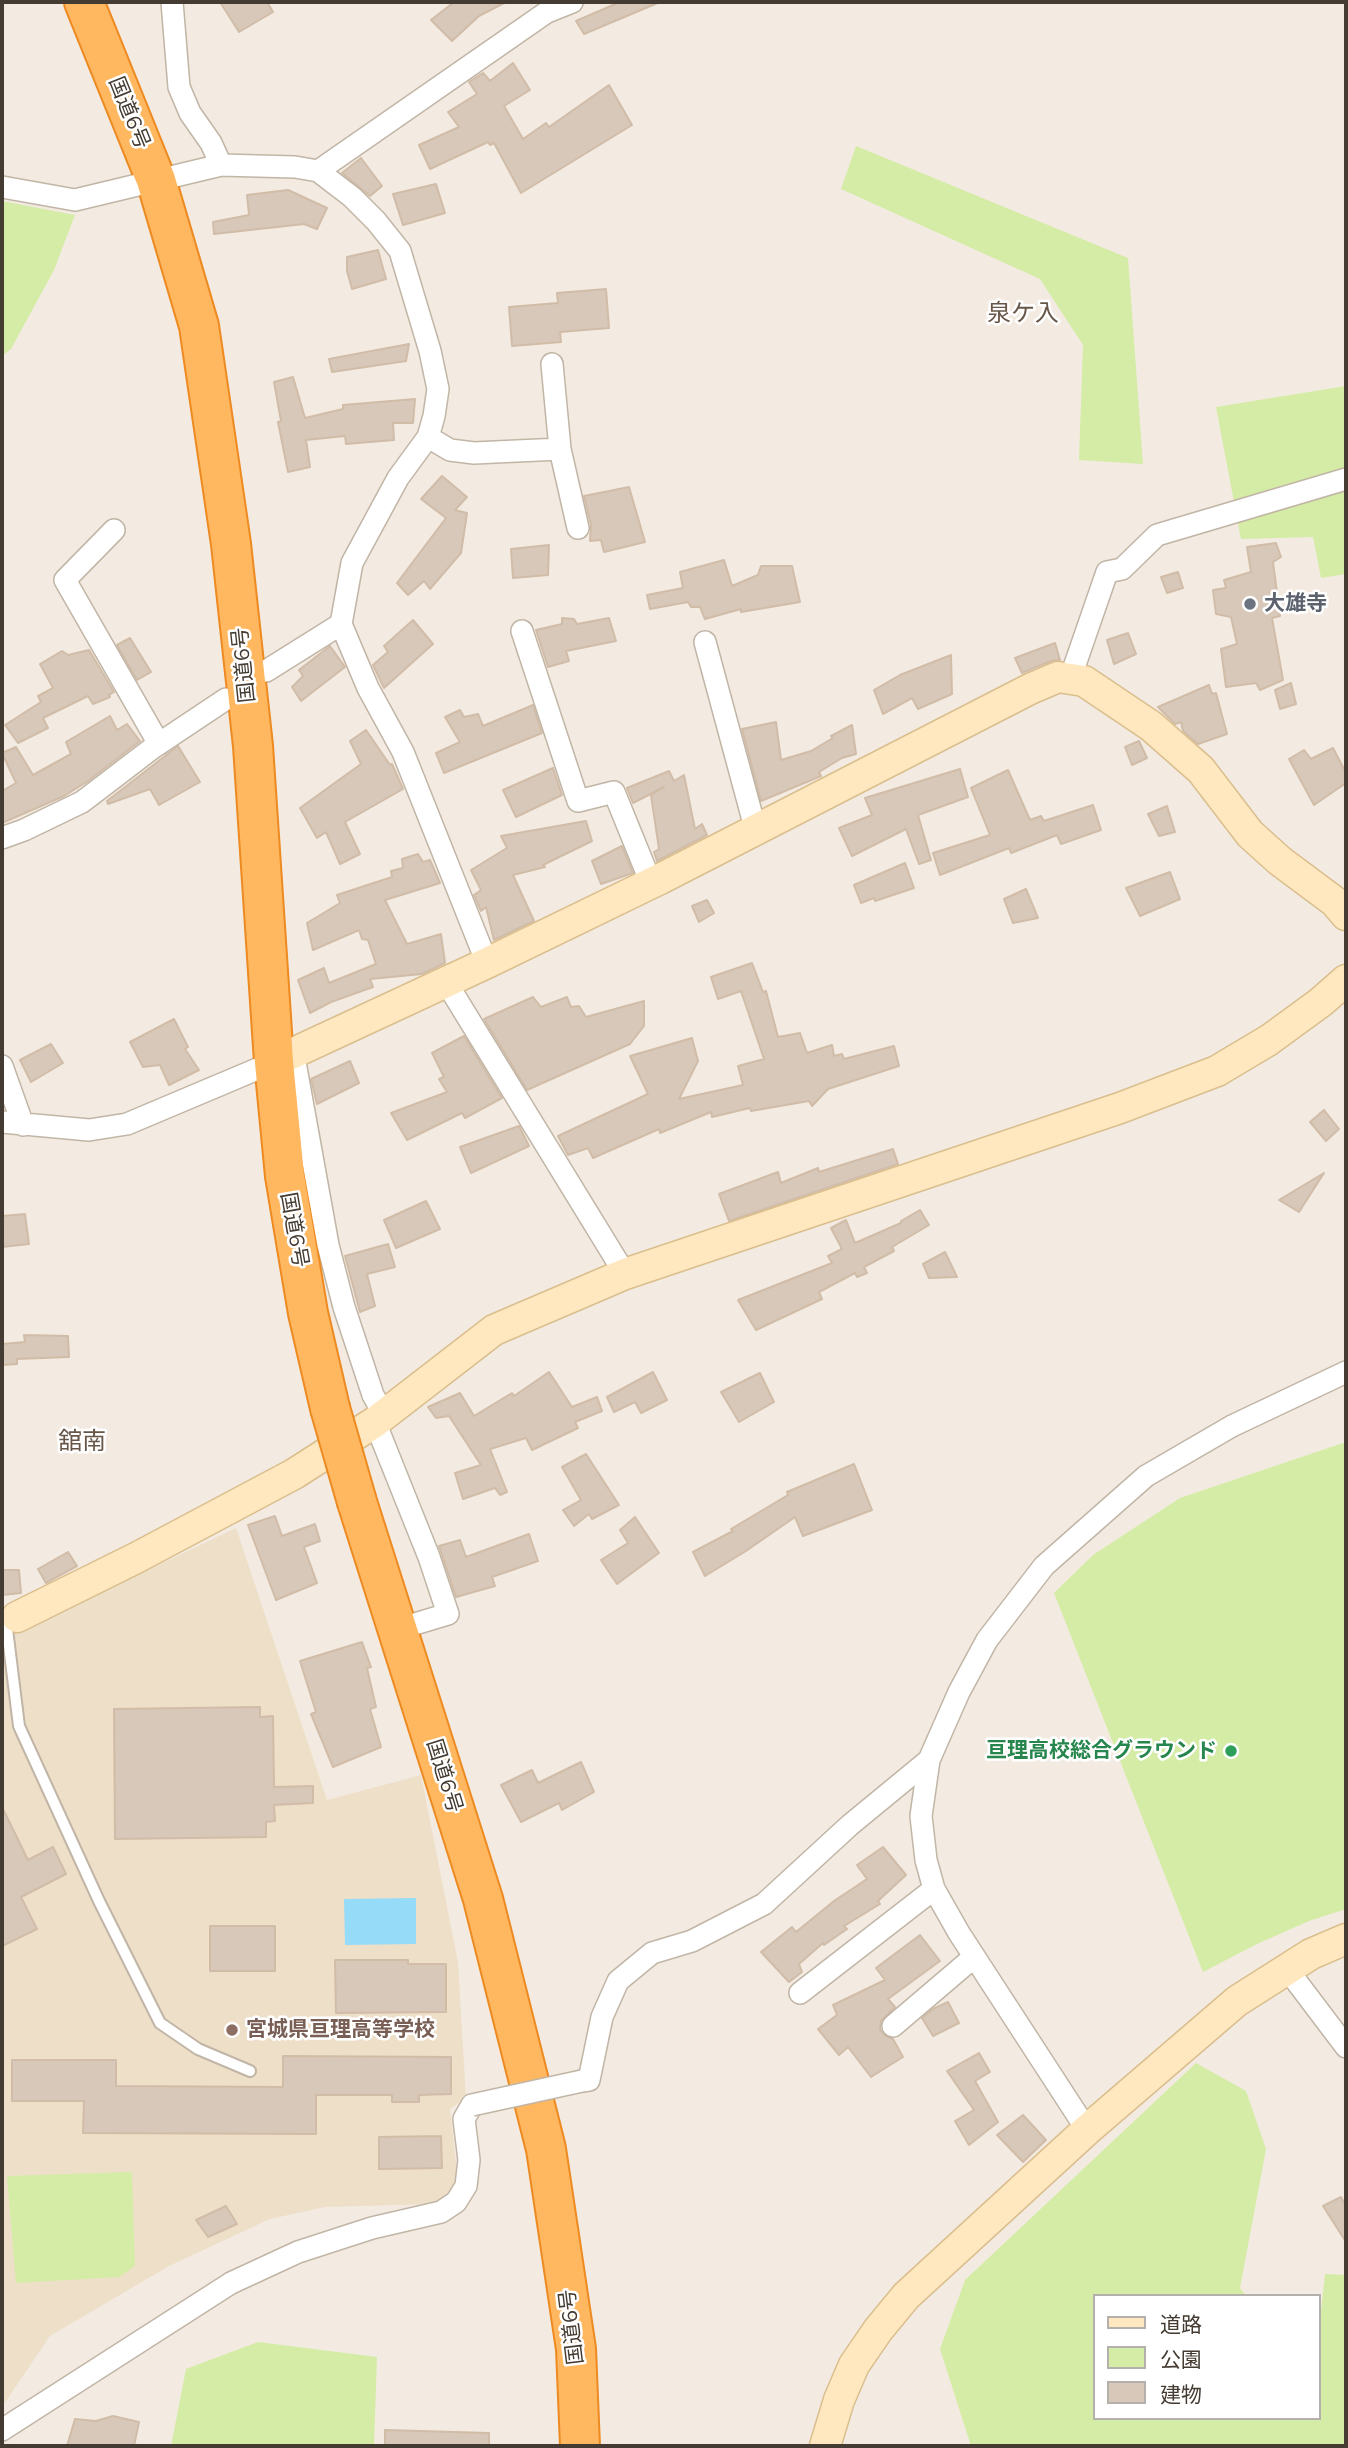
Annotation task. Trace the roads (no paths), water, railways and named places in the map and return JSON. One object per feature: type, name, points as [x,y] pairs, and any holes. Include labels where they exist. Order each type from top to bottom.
[{"type":"highway","name":"国道6号","points":[[85,2],[156,180],[199,326],[231,544],[253,746],[284,1057],[285,1176],[309,1313],[330,1408],[357,1502],[483,1899],[546,2149],[576,2349],[580,2446]]},
{"type":"street","points":[[172,2],[179,86],[190,113],[211,144],[221,165]]},
{"type":"street","points":[[318,172],[546,7],[572,2]]},
{"type":"street","points":[[2,187],[75,200],[221,165],[295,167],[318,172],[352,197],[400,251],[430,351],[438,389],[435,416],[428,437],[398,478],[352,562],[341,624],[368,688],[403,752],[488,963]]},
{"type":"street","points":[[552,363],[560,449],[578,528]]},
{"type":"street","points":[[428,437],[450,450],[474,453],[560,449]]},
{"type":"street","points":[[1070,679],[1107,572],[1122,569],[1157,534],[1346,479]]},
{"type":"street","points":[[114,530],[65,580],[159,744]]},
{"type":"street","points":[[266,671],[341,624]]},
{"type":"street","points":[[522,631],[578,801],[614,792],[652,883]]},
{"type":"street","points":[[705,642],[756,831]]},
{"type":"street","points":[[2,1122],[89,1130],[127,1124],[284,1057],[488,963],[756,831],[1058,677],[1084,681],[1151,726],[1201,770],[1250,834],[1280,862],[1335,902],[1346,915]]},
{"type":"street","points":[[2,838],[82,802],[159,744],[226,699]]},
{"type":"street","points":[[8,1621],[136,1558],[294,1474],[380,1418],[494,1330],[625,1273],[1120,1108],[1217,1072],[1269,1040],[1346,980]]},
{"type":"street","points":[[446,982],[625,1273]]},
{"type":"street","points":[[284,1057],[344,1307],[448,1614],[398,1629]]},
{"type":"street","points":[[2,1066],[23,1125]]},
{"type":"street","points":[[1087,2130],[974,1957],[934,1889],[926,1860],[921,1816],[929,1760],[959,1692],[987,1640],[1044,1566],[1146,1476],[1232,1426],[1346,1372]]},
{"type":"street","points":[[2,2430],[231,2283],[298,2252],[372,2228],[441,2212],[456,2202],[466,2186],[469,2160],[464,2119],[472,2105],[589,2080],[602,2017],[618,1981],[652,1953],[692,1941],[764,1904],[850,1825],[929,1760]]},
{"type":"street","points":[[800,1993],[934,1889]]},
{"type":"street","points":[[825,2446],[839,2400],[854,2365],[906,2296],[1087,2130],[1237,2001],[1311,1954],[1346,1939]]},
{"type":"street","points":[[893,2026],[974,1957]]},
{"type":"street","points":[[1287,1969],[1346,2047]]},
{"type":"lane","points":[[8,1621],[19,1726],[99,1900],[160,2023],[198,2049],[250,2071]]},
{"type":"water","points":[[416,1898],[416,1944],[345,1945],[344,1899]]},
{"type":"place","name":"大雄寺","points":[[1250,604]]},
{"type":"place","name":"亘理高校総合グラウンド","points":[[1231,1751]]},
{"type":"place","name":"宮城県亘理高等学校","points":[[232,2030]]},
{"type":"district","name":"泉ケ入","points":[[1023,314]]},
{"type":"district","name":"舘南","points":[[82,1442]]}]
